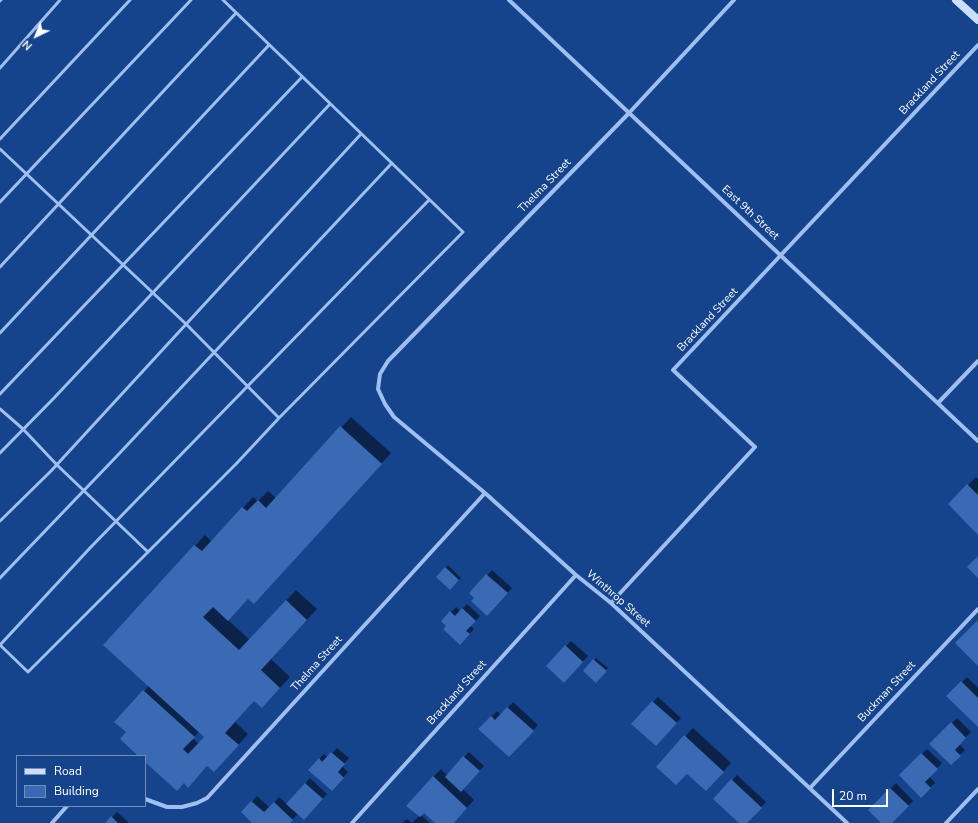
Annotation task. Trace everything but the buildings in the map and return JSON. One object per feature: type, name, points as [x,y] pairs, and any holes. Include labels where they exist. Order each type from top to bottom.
[{"type":"street","name":"East 9th Street","points":[[509,0],[978,441]]},
{"type":"street","name":"Thelma Street","points":[[378,389],[380,374],[388,361],[629,113],[734,0]]},
{"type":"street","points":[[956,0],[978,20]]},
{"type":"street","name":"Brackland Street","points":[[611,603],[755,447],[673,370],[978,45]]},
{"type":"street","points":[[938,404],[978,361]]},
{"type":"street","name":"Winthrop Street","points":[[378,389],[384,404],[394,417],[485,493],[576,575],[611,603],[847,823]]},
{"type":"street","name":"Thelma Street","points":[[146,799],[167,807],[182,807],[197,804],[207,798],[485,493]]},
{"type":"street","name":"Brackland Street","points":[[352,823],[576,575]]},
{"type":"street","name":"Buckman Street","points":[[810,788],[978,609]]},
{"type":"street","points":[[946,823],[978,789]]},
{"type":"street","points":[[52,823],[66,807]]},
{"type":"lane","points":[[0,68],[60,0]]},
{"type":"lane","points":[[0,139],[130,0]]},
{"type":"lane","points":[[0,202],[191,0]]},
{"type":"lane","points":[[222,0],[463,232],[279,418],[236,464],[28,672],[0,645],[116,521],[429,200]]},
{"type":"lane","points":[[0,268],[236,13]]},
{"type":"lane","points":[[0,333],[269,45]]},
{"type":"lane","points":[[0,394],[302,77]]},
{"type":"lane","points":[[0,453],[330,104]]},
{"type":"lane","points":[[0,521],[57,465],[362,134]]},
{"type":"lane","points":[[0,149],[186,324],[279,418]]},
{"type":"lane","points":[[0,578],[84,491],[392,163]]},
{"type":"lane","points":[[0,409],[23,429],[57,465],[148,552]]}]
